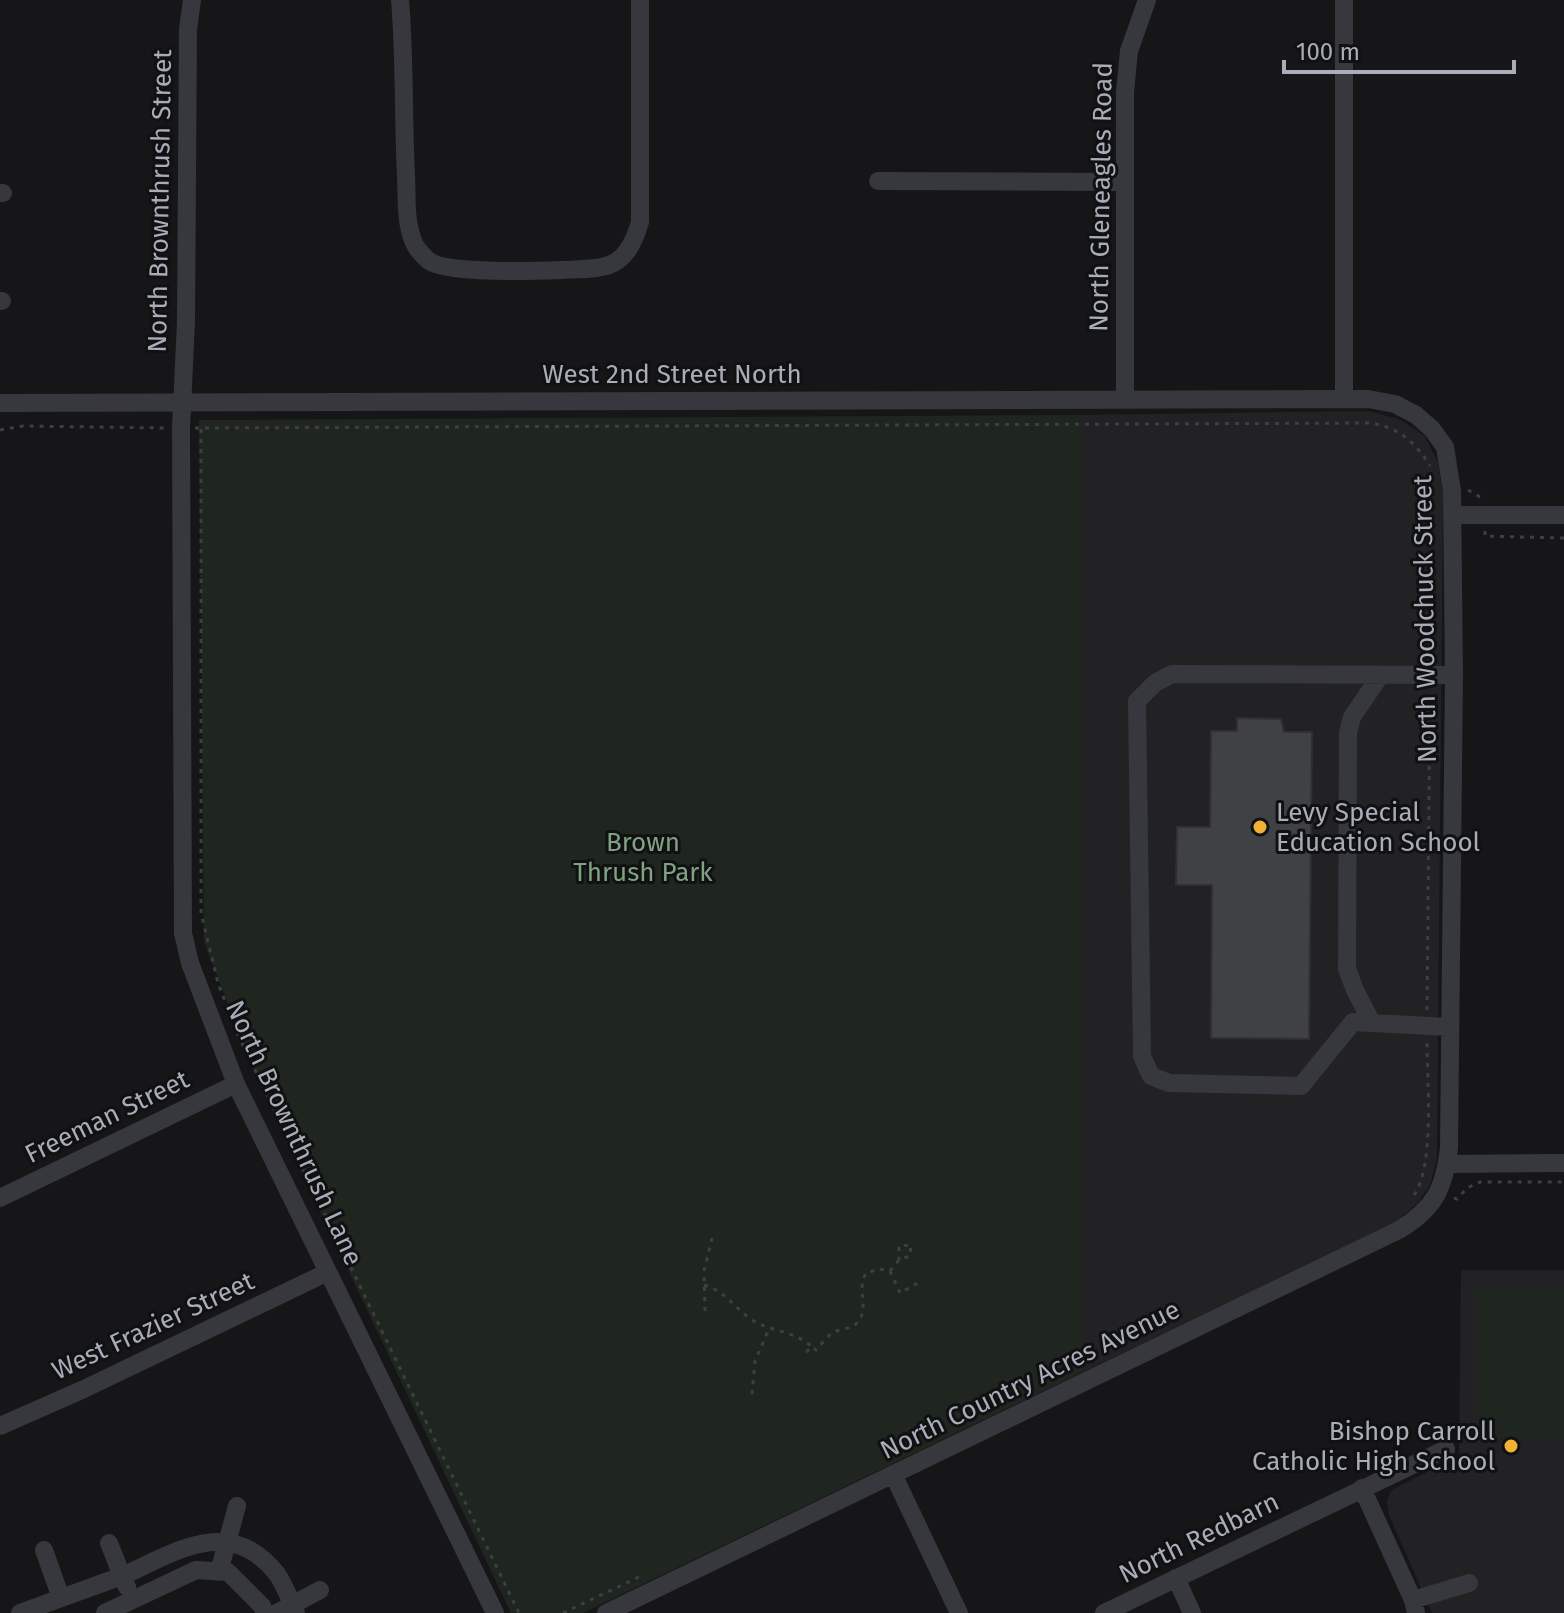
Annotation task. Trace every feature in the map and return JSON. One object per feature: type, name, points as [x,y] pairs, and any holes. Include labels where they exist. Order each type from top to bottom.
[{"type":"street","name":"North Brownthrush Street","points":[[181,402],[186,322],[188,29],[192,0]]},
{"type":"street","points":[[400,0],[404,48],[403,133],[408,219],[414,245],[431,263],[464,269],[546,271],[604,268],[622,257],[634,243],[640,222],[640,0]]},
{"type":"street","name":"North Gleneagles Road","points":[[1125,399],[1125,92],[1129,51],[1147,0]]},
{"type":"street","points":[[1344,0],[1344,398]]},
{"type":"street","points":[[878,181],[1125,182]]},
{"type":"street","name":"West 2nd Street North","points":[[0,403],[1344,398]]},
{"type":"street","name":"North Woodchuck Street","points":[[1344,398],[1395,404],[1416,415],[1432,429],[1445,447],[1450,463],[1454,675],[1447,1164]]},
{"type":"street","name":"North Brownthrush Lane","points":[[181,402],[183,933],[190,963],[236,1084],[495,1613]]},
{"type":"street","points":[[1452,515],[1564,515]]},
{"type":"street","points":[[1449,1027],[1353,1022],[1301,1086],[1169,1083],[1151,1076],[1142,1056],[1137,701],[1155,683],[1172,674],[1454,675]]},
{"type":"street","points":[[1372,1023],[1347,969],[1348,733],[1352,717],[1380,676]]},
{"type":"street","name":"Freeman Street","points":[[0,1198],[236,1084]]},
{"type":"street","points":[[1447,1164],[1564,1163]]},
{"type":"street","name":"North Country Acres Avenue","points":[[606,1613],[1399,1230],[1428,1209],[1438,1192],[1447,1164]]},
{"type":"street","name":"West Frazier Street","points":[[0,1426],[328,1272]]},
{"type":"street","name":"North Redbarn","points":[[1104,1613],[1446,1449]]},
{"type":"street","points":[[893,1474],[959,1613]]},
{"type":"street","points":[[1362,1488],[1415,1607],[1469,1583]]},
{"type":"street","points":[[219,1572],[237,1506]]},
{"type":"street","points":[[20,1613],[122,1576],[200,1542],[227,1541],[248,1548],[277,1575],[288,1610],[320,1590]]},
{"type":"street","points":[[109,1543],[122,1576],[120,1608]]},
{"type":"street","points":[[44,1550],[61,1598]]},
{"type":"street","points":[[120,1608],[196,1570],[228,1572],[262,1606],[265,1613]]},
{"type":"street","points":[[1176,1578],[1192,1613]]},
{"type":"path","points":[[0,430],[23,426],[201,429],[1371,423],[1390,426],[1407,436],[1430,466],[1432,492],[1426,1160],[1421,1185],[1409,1202]]},
{"type":"path","points":[[201,429],[201,913],[218,983],[237,1033],[519,1613]]},
{"type":"path","points":[[1438,1192],[1457,1199],[1467,1188],[1480,1182],[1564,1182]]},
{"type":"path","points":[[705,1311],[706,1259],[712,1238]]},
{"type":"path","points":[[890,1271],[899,1260]]},
{"type":"path","points":[[704,1285],[721,1292],[750,1318],[795,1335],[816,1350],[832,1333],[850,1329],[860,1320],[863,1306],[860,1284],[866,1273],[880,1269],[890,1271]]},
{"type":"path","points":[[890,1271],[900,1293],[918,1283]]},
{"type":"path","points":[[752,1394],[755,1361],[770,1328]]},
{"type":"path","points":[[806,1352],[812,1347]]},
{"type":"path","points":[[563,1613],[647,1573]]},
{"type":"shaded area","name":"Levy Special Education School","points":[[1368,411],[1399,419],[1425,436],[1438,463],[1443,495],[1437,1158],[1430,1185],[1417,1204],[1394,1223],[1081,1373],[1081,415]]},
{"type":"shaded area","name":"Bishop Carroll Catholic High School","points":[[1461,1270],[1564,1270],[1564,1613],[1432,1613],[1389,1515],[1387,1500],[1392,1490],[1459,1455]]},
{"type":"green space","name":"Brown Thrush Park","points":[[1081,415],[1081,1373],[583,1613],[511,1613],[257,1078],[204,942],[199,420]]},
{"type":"green space","points":[[1478,1289],[1564,1289],[1564,1438],[1478,1439]]},
{"type":"building","points":[[1237,718],[1281,719],[1284,732],[1312,732],[1309,1039],[1211,1038],[1212,885],[1176,885],[1177,827],[1210,827],[1211,731],[1237,731]]},
{"type":"place","name":"Levy Special Education School","points":[[1260,827]]},
{"type":"place","name":"Bishop Carroll Catholic High School","points":[[1511,1446]]}]
